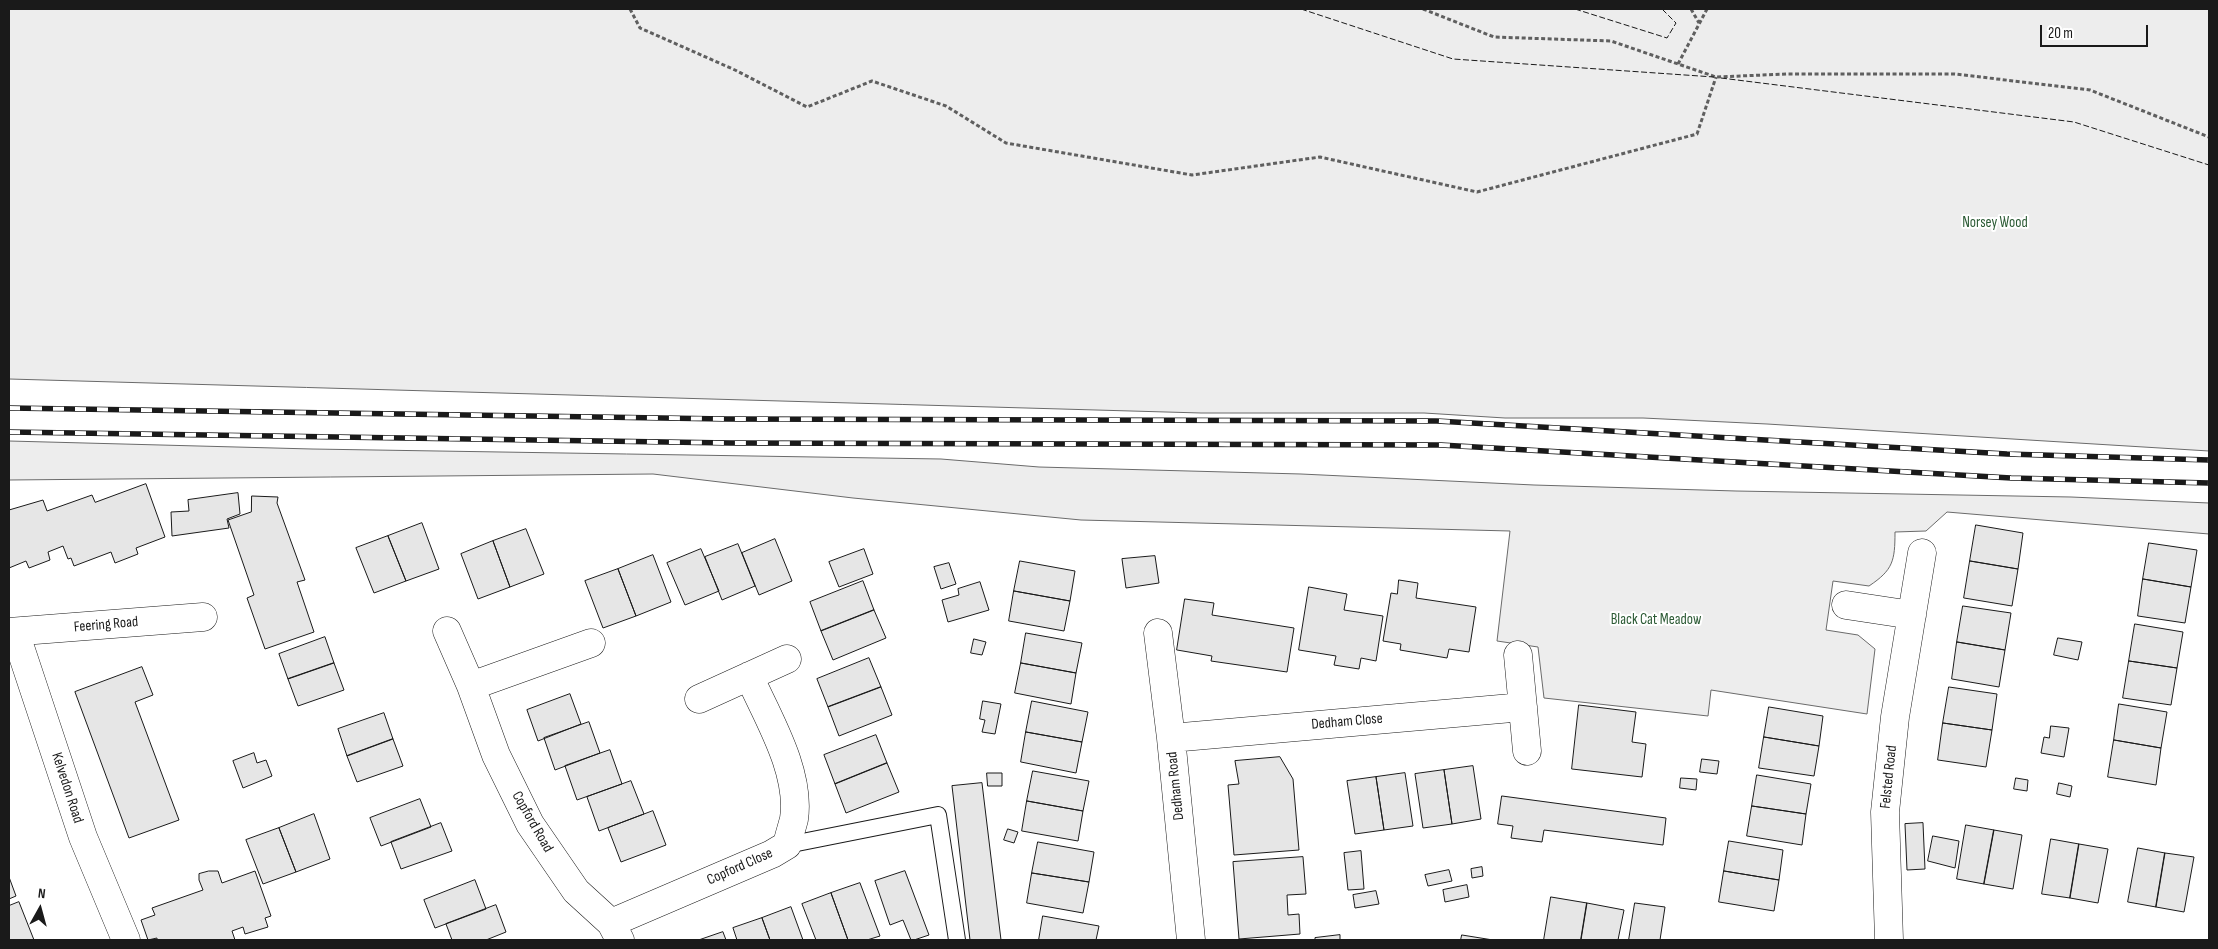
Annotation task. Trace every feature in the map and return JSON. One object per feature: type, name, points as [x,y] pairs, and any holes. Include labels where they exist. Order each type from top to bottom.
[{"type":"street","name":"Felsted Road","points":[[1889,940],[1885,812],[1895,717],[1922,553]]},
{"type":"street","points":[[1846,605],[1912,615]]},
{"type":"street","name":"Feering Road","points":[[12,632],[204,617]]},
{"type":"street","name":"Copford Road","points":[[447,631],[471,686],[496,755],[530,824],[576,891],[616,932]]},
{"type":"street","name":"Kelvedon Road","points":[[12,632],[83,836],[126,940]]},
{"type":"street","name":"Dedham Road","points":[[1158,633],[1171,738],[1191,940]]},
{"type":"street","points":[[471,686],[590,643]]},
{"type":"street","points":[[1518,655],[1527,751]]},
{"type":"street","points":[[699,699],[787,660]]},
{"type":"street","name":"Copford Close","points":[[616,932],[787,845],[794,818],[794,791],[783,750],[749,676]]},
{"type":"street","name":"Dedham Close","points":[[1171,738],[1522,707]]},
{"type":"lane","points":[[787,845],[938,814],[957,940]]},
{"type":"path","points":[[630,9],[640,28],[735,70],[807,107],[872,80],[946,106],[1006,143],[1192,175],[1320,157],[1477,192],[1697,134],[1716,77]]},
{"type":"path","points":[[1423,9],[1494,36],[1611,41],[1716,77],[1787,74],[1955,74],[2090,90],[2209,137]]},
{"type":"path","points":[[1691,9],[1699,23]]},
{"type":"path","points":[[1678,64],[1706,9]]},
{"type":"green space","name":"Norsey Wood","points":[[9,9],[2209,9],[2209,451],[1643,418],[1505,418],[1424,413],[1201,413],[9,379]]},
{"type":"green space","name":"Black Cat Meadow","points":[[9,441],[312,449],[941,459],[1039,467],[1301,474],[1534,485],[2071,497],[2209,503],[2209,534],[1947,512],[1926,531],[1895,532],[1891,564],[1883,575],[1869,586],[1833,581],[1826,630],[1858,635],[1875,649],[1867,714],[1711,690],[1708,716],[1544,698],[1538,647],[1497,641],[1510,531],[1081,520],[853,498],[653,474],[9,480]]},
{"type":"building","points":[[146,484],[165,537],[136,548],[138,554],[115,563],[111,552],[74,566],[71,558],[68,559],[63,546],[48,552],[50,560],[29,568],[26,561],[9,568],[9,510],[43,500],[47,511],[92,495],[95,502]]},
{"type":"building","points":[[238,493],[240,514],[227,519],[229,528],[172,536],[171,512],[189,511],[188,500]]},
{"type":"building","points":[[252,496],[278,497],[277,503],[305,580],[297,582],[314,632],[265,649],[247,598],[254,595],[228,520],[251,512]]},
{"type":"building","points":[[422,523],[439,569],[406,581],[388,536]]},
{"type":"building","points":[[1976,525],[2023,533],[2018,569],[1970,561]]},
{"type":"building","points":[[526,529],[544,574],[510,587],[493,541]]},
{"type":"building","points":[[388,536],[406,581],[374,593],[356,548]]},
{"type":"building","points":[[775,539],[792,581],[759,595],[742,553]]},
{"type":"building","points":[[493,541],[510,587],[478,599],[461,554]]},
{"type":"building","points":[[2149,543],[2197,550],[2191,587],[2143,579]]},
{"type":"building","points":[[738,544],[755,586],[722,600],[705,557]]},
{"type":"building","points":[[701,549],[719,591],[685,605],[667,563]]},
{"type":"building","points":[[864,549],[873,574],[839,587],[829,562]]},
{"type":"building","points":[[653,555],[671,602],[636,616],[618,569]]},
{"type":"building","points":[[1155,556],[1159,583],[1126,588],[1122,559]]},
{"type":"building","points":[[1020,561],[1075,571],[1070,601],[1014,591]]},
{"type":"building","points":[[1970,561],[2018,569],[2012,606],[1964,598]]},
{"type":"building","points":[[949,563],[956,584],[941,589],[934,567]]},
{"type":"building","points":[[618,569],[636,616],[603,628],[585,581]]},
{"type":"building","points":[[2143,579],[2191,587],[2185,623],[2138,616]]},
{"type":"building","points":[[1399,580],[1418,583],[1416,598],[1476,607],[1469,652],[1449,649],[1447,658],[1400,650],[1401,644],[1383,641],[1391,593],[1397,594]]},
{"type":"building","points":[[863,581],[874,610],[821,631],[810,602]]},
{"type":"building","points":[[980,582],[989,610],[948,622],[942,600],[959,595],[958,589]]},
{"type":"building","points":[[1309,587],[1347,594],[1344,610],[1383,616],[1376,661],[1361,658],[1359,669],[1334,665],[1336,656],[1299,650]]},
{"type":"building","points":[[1014,591],[1070,601],[1064,631],[1009,621]]},
{"type":"building","points":[[1185,599],[1214,603],[1212,615],[1294,628],[1287,672],[1211,661],[1212,656],[1177,650]]},
{"type":"building","points":[[1963,606],[2011,613],[2005,650],[1957,642]]},
{"type":"building","points":[[874,610],[886,638],[833,660],[821,631]]},
{"type":"building","points":[[2135,624],[2183,632],[2177,668],[2129,661]]},
{"type":"building","points":[[1026,633],[1082,643],[1076,673],[1021,663]]},
{"type":"building","points":[[325,637],[334,663],[288,679],[279,654]]},
{"type":"building","points":[[2058,638],[2082,642],[2078,660],[2054,655]]},
{"type":"building","points":[[974,639],[986,642],[982,655],[971,653]]},
{"type":"building","points":[[1957,642],[2005,650],[1999,687],[1952,679]]},
{"type":"building","points":[[869,658],[881,687],[828,707],[817,679]]},
{"type":"building","points":[[2129,661],[2177,668],[2171,705],[2123,698]]},
{"type":"building","points":[[334,663],[344,690],[298,706],[288,679]]},
{"type":"building","points":[[1021,663],[1076,673],[1071,704],[1015,693]]},
{"type":"building","points":[[142,667],[153,695],[135,702],[179,820],[129,838],[75,692]]},
{"type":"building","points":[[881,687],[892,715],[839,736],[828,707]]},
{"type":"building","points":[[1949,687],[1997,694],[1992,730],[1943,723]]},
{"type":"building","points":[[570,694],[581,724],[538,741],[527,710]]},
{"type":"building","points":[[983,701],[1001,704],[995,734],[982,732],[985,720],[980,719]]},
{"type":"building","points":[[1032,701],[1088,712],[1082,742],[1026,732]]},
{"type":"building","points":[[2119,704],[2167,712],[2161,748],[2114,740]]},
{"type":"building","points":[[1579,705],[1636,712],[1632,742],[1646,744],[1642,777],[1572,769]]},
{"type":"building","points":[[1769,707],[1823,716],[1819,746],[1764,737]]},
{"type":"building","points":[[384,713],[393,739],[347,756],[338,729]]},
{"type":"building","points":[[589,722],[600,753],[555,770],[544,738]]},
{"type":"building","points":[[1943,723],[1992,730],[1986,767],[1938,760]]},
{"type":"building","points":[[2051,726],[2069,728],[2064,757],[2041,753],[2044,737],[2049,738]]},
{"type":"building","points":[[1026,732],[1082,742],[1076,773],[1021,762]]},
{"type":"building","points":[[876,735],[887,763],[835,784],[824,755]]},
{"type":"building","points":[[1764,737],[1819,746],[1814,776],[1759,768]]},
{"type":"building","points":[[393,739],[403,766],[357,782],[347,756]]},
{"type":"building","points":[[2114,740],[2161,748],[2156,785],[2108,777]]},
{"type":"building","points":[[610,750],[622,784],[577,800],[565,766]]},
{"type":"building","points":[[254,753],[257,763],[266,760],[272,776],[243,788],[233,761]]},
{"type":"building","points":[[1280,757],[1293,779],[1299,850],[1234,855],[1228,785],[1239,784],[1235,761]]},
{"type":"building","points":[[1702,759],[1719,761],[1717,774],[1700,772]]},
{"type":"building","points":[[887,763],[899,792],[846,813],[835,784]]},
{"type":"building","points":[[1473,766],[1481,819],[1452,824],[1444,770]]},
{"type":"building","points":[[1444,770],[1452,824],[1423,828],[1415,774]]},
{"type":"building","points":[[1033,771],[1089,781],[1083,811],[1027,801]]},
{"type":"building","points":[[987,773],[1002,773],[1002,786],[988,786]]},
{"type":"building","points":[[1405,773],[1413,826],[1384,830],[1376,777]]},
{"type":"building","points":[[1757,775],[1811,784],[1806,814],[1752,806]]},
{"type":"building","points":[[1376,777],[1384,830],[1355,834],[1347,781]]},
{"type":"building","points":[[1681,778],[1697,779],[1696,790],[1680,788]]},
{"type":"building","points":[[2016,778],[2028,780],[2027,791],[2014,789]]},
{"type":"building","points":[[631,781],[644,814],[599,831],[587,797]]},
{"type":"building","points":[[982,783],[1001,940],[970,940],[952,786]]},
{"type":"building","points":[[2059,783],[2072,786],[2070,797],[2057,794]]},
{"type":"building","points":[[1502,796],[1666,818],[1663,845],[1544,830],[1542,842],[1511,838],[1513,826],[1498,824]]},
{"type":"building","points":[[420,799],[431,827],[381,846],[370,818]]},
{"type":"building","points":[[1027,801],[1083,811],[1078,841],[1022,831]]},
{"type":"building","points":[[1752,806],[1806,814],[1802,845],[1747,836]]},
{"type":"building","points":[[653,811],[666,845],[621,862],[608,828]]},
{"type":"building","points":[[314,814],[330,859],[296,872],[279,828]]},
{"type":"building","points":[[441,823],[452,851],[401,869],[391,842]]},
{"type":"building","points":[[1923,823],[1925,869],[1907,870],[1905,824]]},
{"type":"building","points":[[1966,825],[1994,830],[1984,884],[1957,879]]},
{"type":"building","points":[[279,828],[296,872],[263,884],[246,840]]},
{"type":"building","points":[[1008,829],[1018,832],[1014,843],[1004,840]]},
{"type":"building","points":[[1994,830],[2022,835],[2013,889],[1984,884]]},
{"type":"building","points":[[1933,836],[1959,841],[1955,868],[1928,861]]},
{"type":"building","points":[[2051,839],[2079,844],[2070,898],[2042,894]]},
{"type":"building","points":[[1729,841],[1783,850],[1779,880],[1724,871]]},
{"type":"building","points":[[1038,842],[1094,852],[1089,882],[1032,873]]},
{"type":"building","points":[[2079,844],[2108,849],[2098,903],[2070,898]]},
{"type":"building","points":[[2138,848],[2165,853],[2156,907],[2128,902]]},
{"type":"building","points":[[1361,851],[1364,889],[1348,890],[1344,853]]},
{"type":"building","points":[[2165,853],[2194,857],[2184,912],[2156,907]]},
{"type":"building","points":[[1303,857],[1306,894],[1287,895],[1288,915],[1299,914],[1300,934],[1239,939],[1233,862]]},
{"type":"building","points":[[1482,867],[1483,876],[1472,878],[1471,869]]},
{"type":"building","points":[[1449,870],[1452,881],[1428,886],[1425,875]]},
{"type":"building","points":[[218,871],[222,883],[255,871],[271,916],[265,918],[268,927],[245,934],[243,927],[232,931],[235,940],[157,940],[157,938],[148,940],[141,920],[155,915],[152,908],[203,890],[199,874]]},
{"type":"building","points":[[905,871],[929,935],[914,940],[911,940],[903,920],[890,925],[875,881]]},
{"type":"building","points":[[1724,871],[1779,880],[1774,911],[1719,902]]},
{"type":"building","points":[[1032,873],[1089,882],[1083,913],[1027,903]]},
{"type":"building","points":[[9,877],[16,896],[9,899]]},
{"type":"building","points":[[475,880],[486,909],[435,928],[424,900]]},
{"type":"building","points":[[860,883],[880,936],[867,940],[848,940],[831,893]]},
{"type":"building","points":[[1467,885],[1469,897],[1445,902],[1443,890]]},
{"type":"building","points":[[1376,891],[1379,904],[1355,908],[1353,895]]},
{"type":"building","points":[[831,893],[848,940],[816,940],[802,904]]},
{"type":"building","points":[[1551,897],[1587,903],[1581,940],[1544,940]]},
{"type":"building","points":[[19,902],[34,940],[9,940],[9,906]]},
{"type":"building","points":[[1587,903],[1624,910],[1618,940],[1581,940]]},
{"type":"building","points":[[1635,903],[1665,907],[1660,940],[1629,940]]},
{"type":"building","points":[[496,905],[506,932],[486,940],[452,940],[446,924]]},
{"type":"building","points":[[791,907],[803,940],[770,940],[762,918]]},
{"type":"building","points":[[1043,916],[1099,926],[1096,940],[1039,940]]},
{"type":"building","points":[[762,918],[770,940],[737,940],[733,928]]},
{"type":"building","points":[[723,932],[726,940],[699,940]]},
{"type":"building","points":[[1340,935],[1340,940],[1315,940],[1315,938]]},
{"type":"building","points":[[1462,935],[1493,940],[1461,940]]},
{"type":"railway","points":[[9,408],[727,419],[1437,421],[2007,454],[2209,460]]},
{"type":"railway","points":[[9,432],[731,443],[1441,445],[2011,478],[2209,483]]},
{"type":"fence","points":[[1301,9],[1453,59],[1714,77]]},
{"type":"fence","points":[[1575,9],[1667,38],[1676,23],[1662,9]]},
{"type":"fence","points":[[1721,78],[2074,122],[2209,165]]}]
